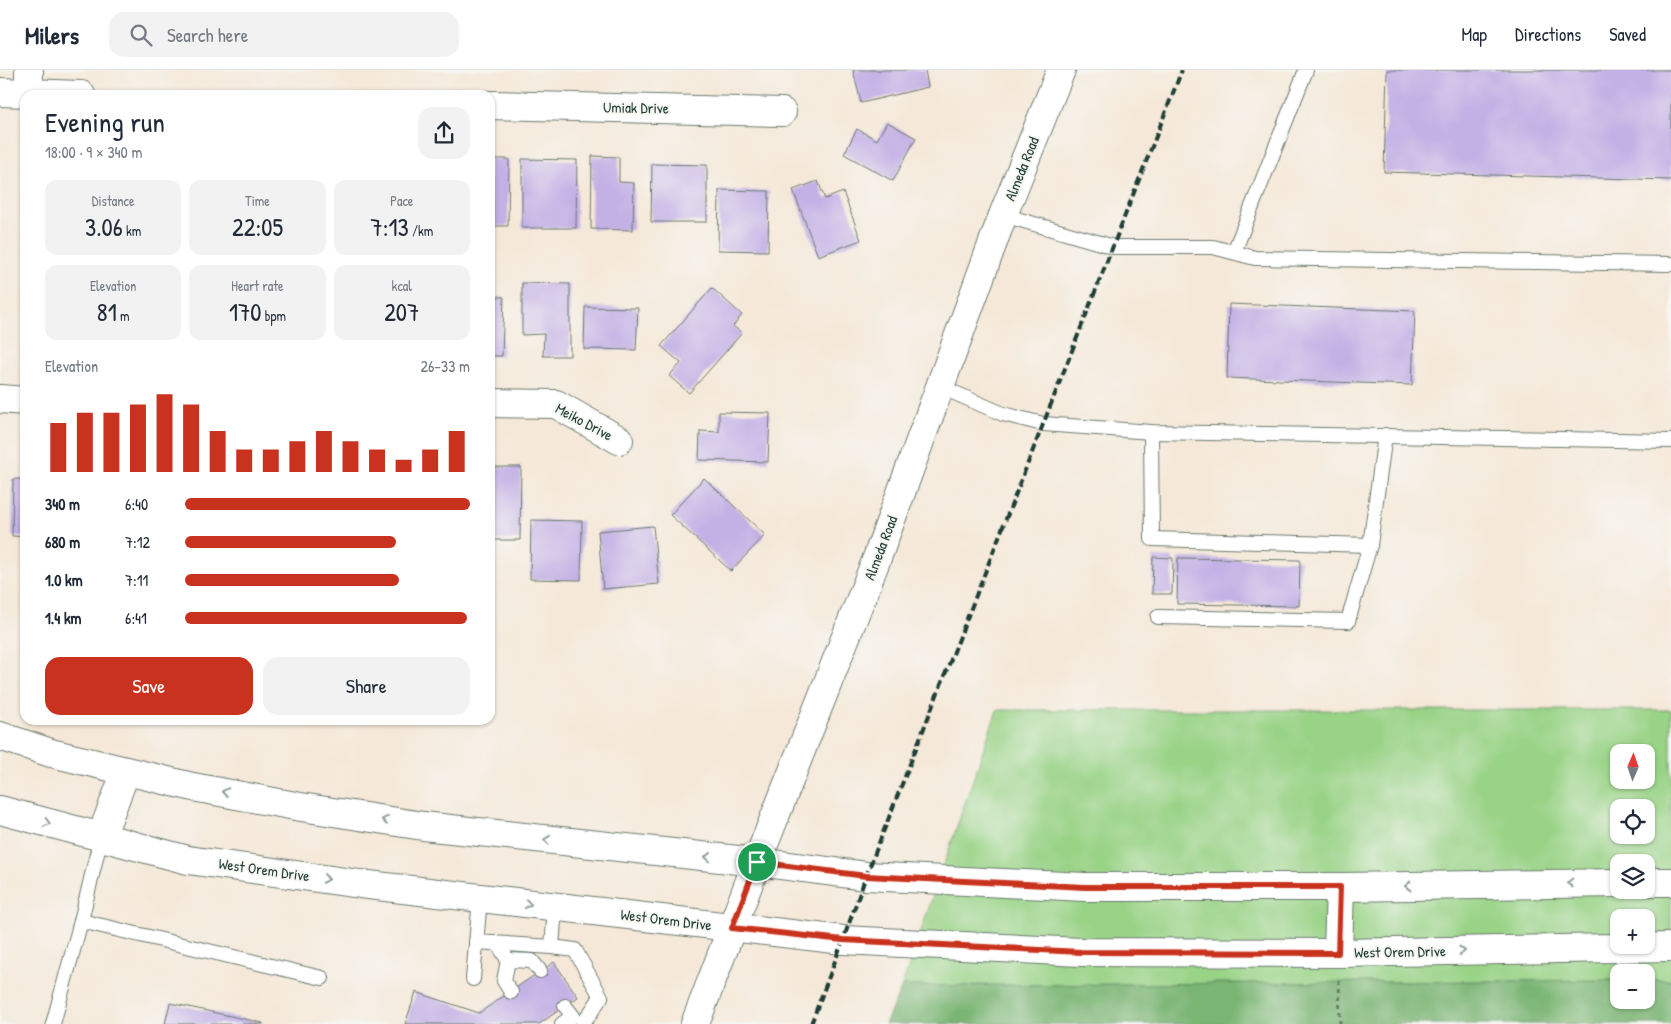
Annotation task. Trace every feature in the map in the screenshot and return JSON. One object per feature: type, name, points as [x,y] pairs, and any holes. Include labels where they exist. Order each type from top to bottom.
[{"type":"main road","name":"Almeda Road","points":[[695,1024],[757,862],[878,558],[1004,215],[1061,70]]},
{"type":"main road","points":[[0,92],[29,86],[52,90]]},
{"type":"main road","name":"Umiak Drive","points":[[495,105],[782,112]]},
{"type":"main road","points":[[0,399],[20,401]]},
{"type":"main road","name":"Meiko Drive","points":[[495,403],[556,404],[619,440]]},
{"type":"main road","points":[[0,736],[51,753],[193,786],[423,826],[757,862],[866,876],[1085,887],[1340,887],[1610,882]]},
{"type":"main road","points":[[101,837],[126,770]]},
{"type":"main road","name":"West Orem Drive","points":[[0,810],[188,860],[360,884],[843,940],[1071,952],[1338,953],[1671,947]]},
{"type":"main road","points":[[1655,882],[1671,882]]},
{"type":"main road","points":[[1338,953],[1340,887]]},
{"type":"lane","points":[[1234,252],[1306,70]]},
{"type":"lane","points":[[1004,215],[1114,247],[1213,247],[1255,258],[1671,264]]},
{"type":"lane","points":[[941,386],[1003,414],[1043,424],[1151,432],[1671,441]]},
{"type":"lane","points":[[1151,432],[1152,539],[1370,545]]},
{"type":"lane","points":[[1158,617],[1348,621],[1370,545],[1384,435]]},
{"type":"lane","points":[[53,1024],[101,837]]},
{"type":"lane","points":[[473,979],[480,898]]},
{"type":"lane","points":[[552,947],[555,907]]},
{"type":"lane","points":[[81,920],[322,978]]},
{"type":"lane","points":[[476,942],[575,950],[601,997],[583,1024]]},
{"type":"lane","points":[[497,943],[508,960],[504,981],[511,992]]},
{"type":"lane","points":[[508,960],[532,961],[540,971]]},
{"type":"lane","points":[[562,1024],[573,1016],[565,1006]]},
{"type":"path","points":[[1338,953],[1340,1024]]},
{"type":"green space","points":[[997,710],[1671,710],[1671,980],[1655,980],[1655,964],[1610,964],[1610,980],[902,986]]},
{"type":"green space","points":[[1610,980],[1610,1009],[1655,1009],[1655,980],[1671,980],[1671,1024],[885,1024],[902,986]]},
{"type":"building","points":[[853,70],[925,70],[928,87],[861,103]]},
{"type":"building","points":[[1387,70],[1671,70],[1671,180],[1384,172]]},
{"type":"building","points":[[887,122],[916,138],[893,181],[844,154],[857,129],[877,140]]},
{"type":"building","points":[[592,156],[619,157],[619,182],[634,183],[633,230],[591,229]]},
{"type":"building","points":[[495,159],[509,159],[508,226],[495,226]]},
{"type":"building","points":[[522,159],[577,160],[576,228],[522,228]]},
{"type":"building","points":[[652,164],[707,165],[707,222],[651,222]]},
{"type":"building","points":[[818,181],[825,199],[843,192],[861,240],[818,256],[793,190]]},
{"type":"building","points":[[719,190],[769,191],[768,251],[718,250]]},
{"type":"building","points":[[522,283],[570,284],[570,356],[543,356],[544,334],[522,335]]},
{"type":"building","points":[[712,288],[742,315],[733,326],[742,333],[689,393],[669,376],[681,363],[661,346]]},
{"type":"building","points":[[495,297],[504,297],[502,356],[495,356]]},
{"type":"building","points":[[1229,304],[1415,311],[1412,385],[1227,378]]},
{"type":"building","points":[[585,307],[638,308],[636,350],[584,349]]},
{"type":"building","points":[[719,412],[770,413],[768,462],[699,460],[700,431],[719,432]]},
{"type":"building","points":[[495,467],[521,467],[520,540],[495,540]]},
{"type":"building","points":[[704,478],[765,535],[731,571],[670,515]]},
{"type":"building","points":[[13,479],[20,479],[20,537],[12,536]]},
{"type":"building","points":[[531,520],[582,521],[581,580],[530,579]]},
{"type":"building","points":[[653,526],[659,584],[603,589],[598,531]]},
{"type":"building","points":[[1153,557],[1173,558],[1172,594],[1152,594]]},
{"type":"building","points":[[1178,558],[1300,560],[1299,606],[1177,604]]},
{"type":"building","points":[[554,962],[578,997],[539,1024],[405,1024],[416,992],[479,1013]]},
{"type":"building","points":[[170,1003],[263,1023],[263,1024],[165,1024]]},
{"type":"railway","points":[[811,1024],[866,876],[1182,70]]},
{"type":"route","points":[[757,862],[866,876],[1085,887],[1340,887],[1338,953],[1081,952],[843,940],[732,928],[757,862]]}]
